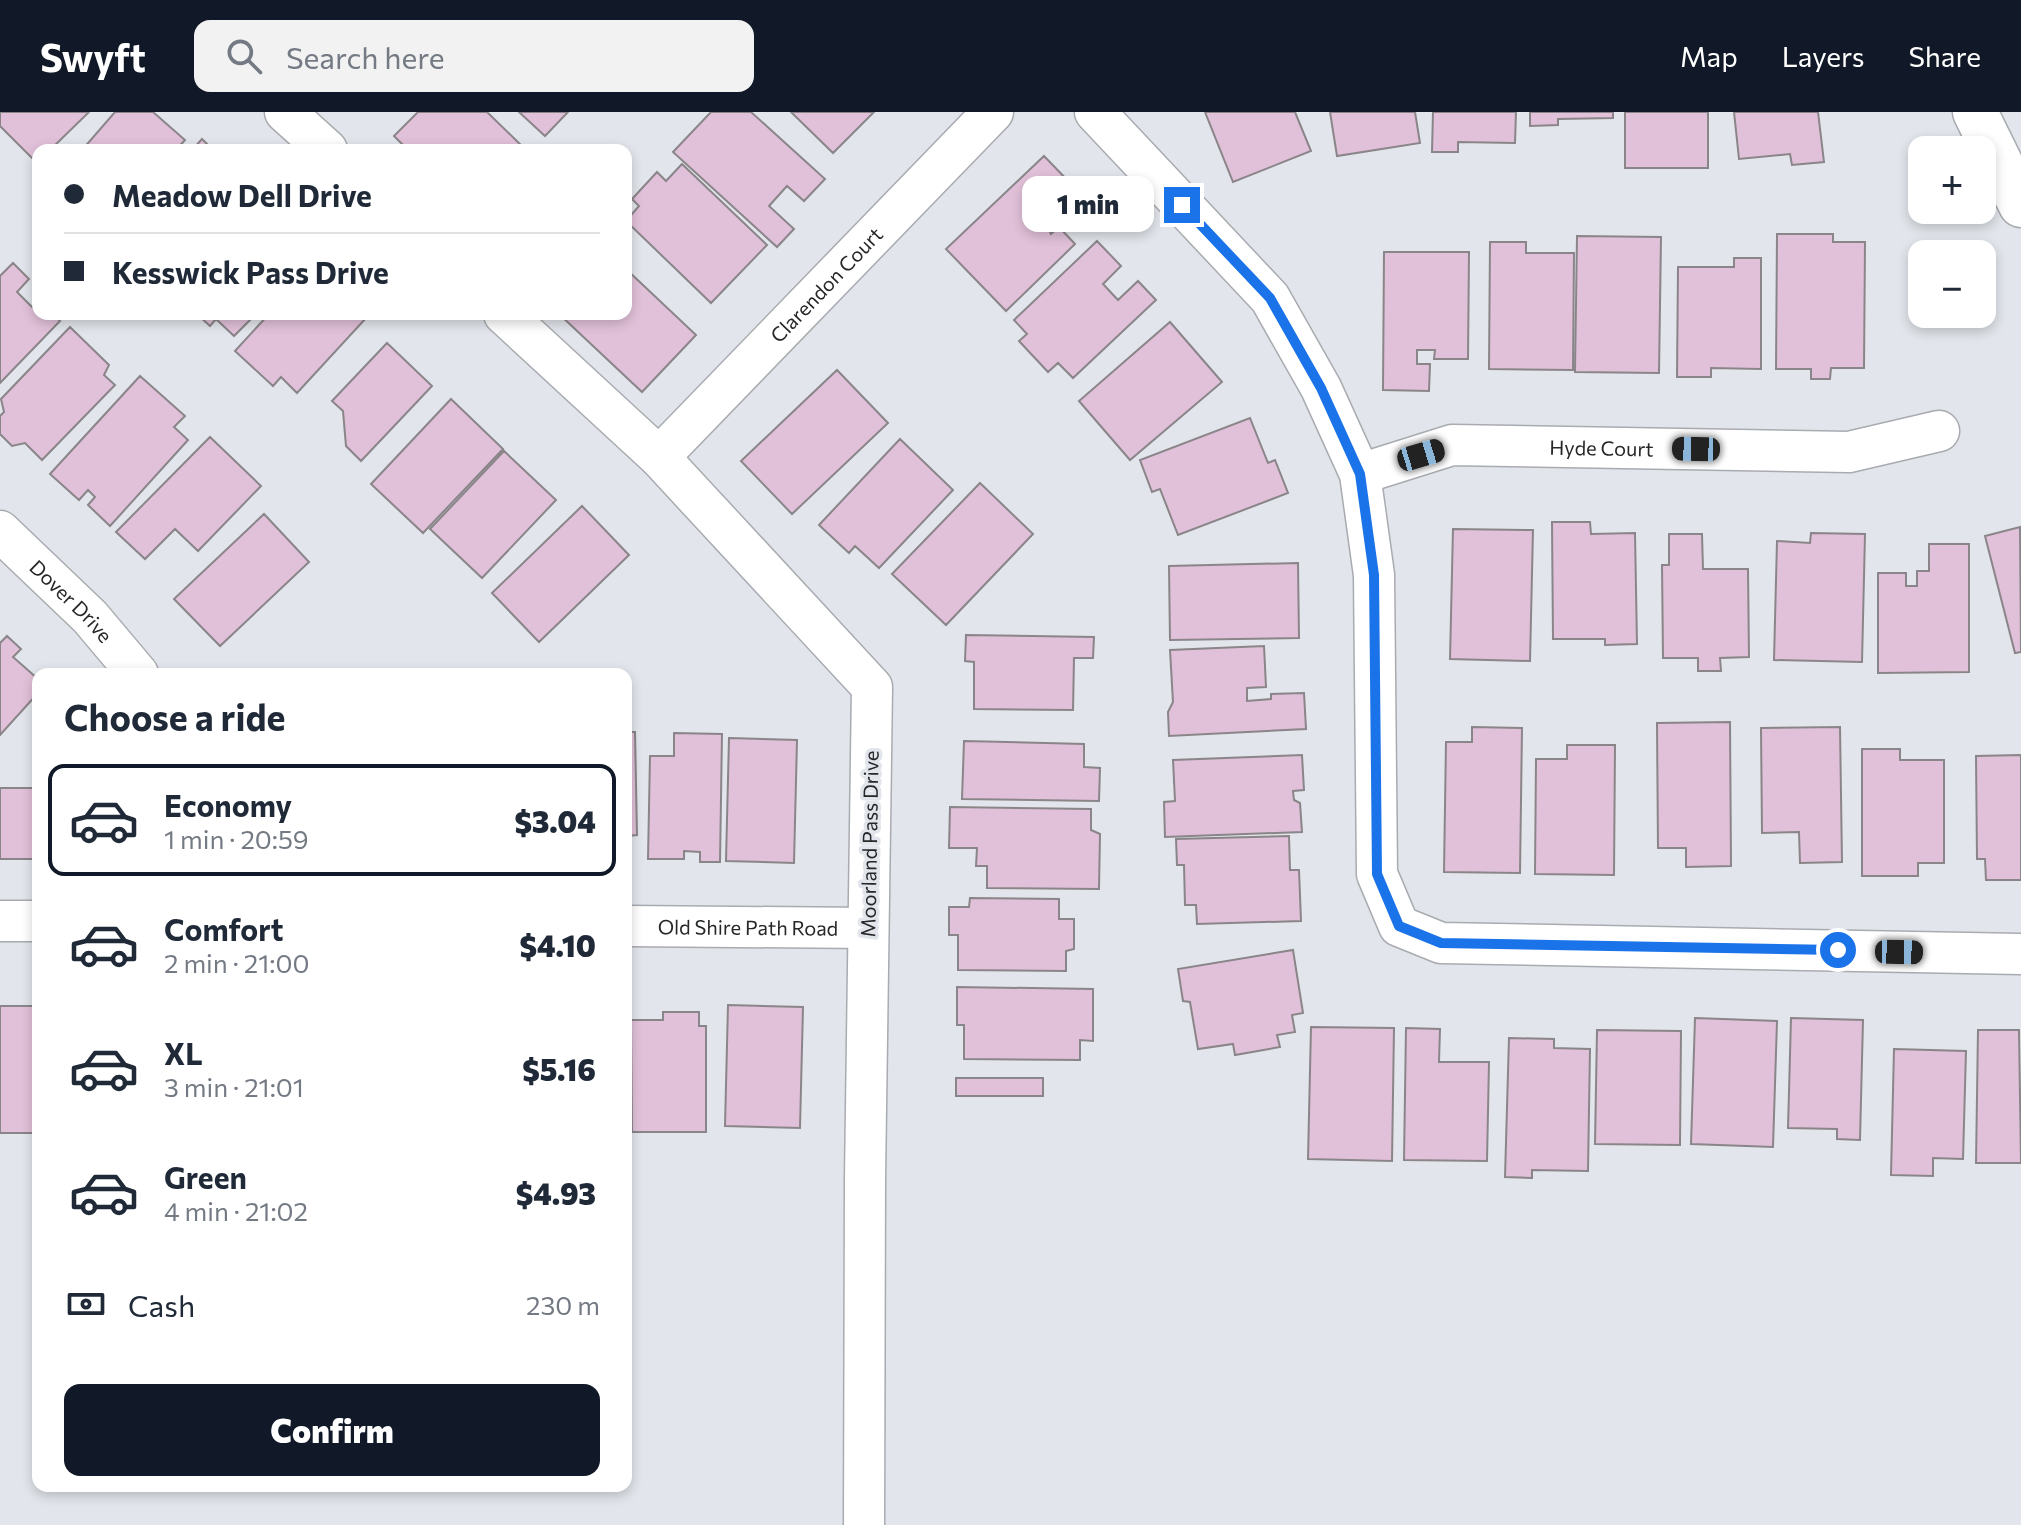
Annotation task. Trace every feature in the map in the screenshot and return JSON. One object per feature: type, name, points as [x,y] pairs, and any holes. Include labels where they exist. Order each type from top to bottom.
[{"type":"street","name":"Clarendon Court","points":[[659,457],[993,112]]},
{"type":"street","points":[[1095,112],[1270,298],[1321,388],[1360,474],[1374,575],[1377,874],[1399,926],[1441,943],[2021,954]]},
{"type":"street","points":[[1975,112],[2021,205]]},
{"type":"street","points":[[295,115],[322,144]]},
{"type":"street","name":"Moorland Pass Drive","points":[[511,320],[659,457],[872,687],[864,1525]]},
{"type":"street","name":"Hyde Court","points":[[1360,474],[1452,445],[1849,452],[1939,431]]},
{"type":"street","name":"Dover Drive","points":[[0,531],[90,617],[133,668]]},
{"type":"street","points":[[0,921],[32,921]]},
{"type":"street","name":"Old Shire Path Road","points":[[632,926],[868,928]]},
{"type":"building","points":[[0,112],[89,112],[56,144],[32,144],[32,158],[0,126]]},
{"type":"building","points":[[115,112],[153,112],[185,140],[181,144],[87,144]]},
{"type":"building","points":[[418,112],[487,112],[520,144],[402,144],[394,136]]},
{"type":"building","points":[[519,112],[568,112],[545,136]]},
{"type":"building","points":[[711,112],[751,112],[825,179],[804,201],[787,186],[769,206],[794,229],[777,247],[673,152]]},
{"type":"building","points":[[791,112],[874,112],[833,153]]},
{"type":"building","points":[[1205,112],[1295,112],[1311,151],[1233,182]]},
{"type":"building","points":[[1330,112],[1415,112],[1420,143],[1337,156]]},
{"type":"building","points":[[1433,112],[1516,112],[1515,143],[1458,142],[1458,152],[1432,152]]},
{"type":"building","points":[[1530,112],[1613,112],[1613,118],[1558,119],[1558,125],[1530,126]]},
{"type":"building","points":[[1625,112],[1708,112],[1708,168],[1625,168]]},
{"type":"building","points":[[1734,112],[1818,112],[1824,162],[1792,165],[1790,154],[1739,159]]},
{"type":"building","points":[[1044,156],[1074,187],[1054,207],[1059,212],[1046,224],[1051,234],[1059,227],[1075,244],[1006,311],[946,249]]},
{"type":"building","points":[[682,164],[767,245],[711,303],[632,227],[632,214],[639,206],[632,199],[657,172],[666,181]]},
{"type":"building","points":[[1777,234],[1833,234],[1833,242],[1865,242],[1864,368],[1831,368],[1830,379],[1811,379],[1811,369],[1776,369]]},
{"type":"building","points":[[1577,236],[1661,237],[1659,373],[1575,372]]},
{"type":"building","points":[[1097,241],[1121,266],[1103,284],[1118,300],[1138,281],[1156,300],[1073,378],[1058,363],[1048,372],[1019,341],[1027,334],[1014,320]]},
{"type":"building","points":[[1490,242],[1526,242],[1526,253],[1574,253],[1573,370],[1489,369]]},
{"type":"building","points":[[1384,252],[1469,252],[1468,359],[1434,359],[1435,350],[1417,350],[1417,364],[1430,364],[1429,391],[1383,390]]},
{"type":"building","points":[[1734,258],[1761,258],[1761,369],[1711,368],[1711,377],[1677,377],[1678,267],[1734,267]]},
{"type":"building","points":[[13,263],[29,279],[17,292],[32,307],[32,320],[60,321],[0,383],[0,276]]},
{"type":"building","points":[[632,275],[696,335],[642,392],[565,320],[632,320]]},
{"type":"building","points":[[217,320],[250,320],[234,336]]},
{"type":"building","points":[[263,320],[364,320],[297,393],[281,377],[273,386],[235,351]]},
{"type":"building","points":[[1170,322],[1222,382],[1130,460],[1079,401]]},
{"type":"building","points":[[70,327],[109,365],[104,375],[115,385],[42,460],[25,443],[12,446],[0,434],[0,416],[4,412],[1,399]]},
{"type":"building","points":[[387,343],[432,386],[361,461],[346,446],[343,411],[332,401]]},
{"type":"building","points":[[837,370],[888,423],[792,514],[741,461]]},
{"type":"building","points":[[140,376],[185,416],[174,427],[188,440],[110,526],[88,505],[95,497],[88,490],[79,500],[50,474]]},
{"type":"building","points":[[451,399],[503,449],[423,533],[371,484]]},
{"type":"building","points":[[1250,418],[1268,463],[1275,460],[1288,493],[1178,535],[1160,489],[1152,492],[1140,460]]},
{"type":"building","points":[[210,437],[261,486],[198,551],[175,529],[145,559],[116,532]]},
{"type":"building","points":[[900,439],[953,490],[879,568],[855,546],[849,553],[819,525]]},
{"type":"building","points":[[504,451],[556,500],[482,578],[430,529]]},
{"type":"building","points":[[980,483],[1033,534],[946,625],[892,574]]},
{"type":"building","points":[[582,506],[629,555],[539,642],[492,593]]},
{"type":"building","points":[[264,514],[309,562],[220,646],[174,599]]},
{"type":"building","points":[[1552,522],[1590,522],[1591,534],[1635,533],[1637,644],[1605,645],[1605,639],[1553,639]]},
{"type":"building","points":[[2020,527],[2021,652],[2015,653],[1985,536]]},
{"type":"building","points":[[1453,529],[1533,530],[1530,661],[1450,659]]},
{"type":"building","points":[[1811,533],[1865,534],[1862,662],[1774,660],[1777,541],[1810,543]]},
{"type":"building","points":[[1669,534],[1702,534],[1703,569],[1748,569],[1749,657],[1720,658],[1721,671],[1698,671],[1698,658],[1663,658],[1662,565],[1669,565]]},
{"type":"building","points":[[1929,544],[1969,544],[1969,672],[1878,673],[1878,573],[1906,573],[1906,586],[1917,586],[1917,571],[1929,571]]},
{"type":"building","points":[[1298,563],[1299,638],[1170,640],[1169,566]]},
{"type":"building","points":[[966,635],[1094,637],[1093,658],[1074,658],[1073,710],[974,709],[974,662],[965,661]]},
{"type":"building","points":[[7,636],[21,649],[13,657],[32,674],[32,700],[0,735],[0,643]]},
{"type":"building","points":[[1264,646],[1266,687],[1247,688],[1247,701],[1271,699],[1271,694],[1304,693],[1306,729],[1169,736],[1168,712],[1173,702],[1170,650]]},
{"type":"building","points":[[1730,722],[1731,866],[1686,867],[1686,848],[1658,848],[1657,723]]},
{"type":"building","points":[[1472,727],[1522,728],[1520,873],[1444,872],[1446,742],[1472,742]]},
{"type":"building","points":[[1840,727],[1842,862],[1800,863],[1799,832],[1762,833],[1761,728]]},
{"type":"building","points":[[632,732],[635,732],[637,835],[632,836]]},
{"type":"building","points":[[674,733],[722,734],[720,862],[700,862],[700,852],[684,851],[684,859],[648,859],[650,756],[674,756]]},
{"type":"building","points":[[729,738],[797,740],[794,863],[726,861]]},
{"type":"building","points":[[964,741],[1084,744],[1084,767],[1100,768],[1099,801],[962,799]]},
{"type":"building","points":[[1567,745],[1615,745],[1614,875],[1535,874],[1536,759],[1567,759]]},
{"type":"building","points":[[1862,749],[1900,749],[1900,760],[1944,760],[1944,863],[1918,863],[1918,876],[1862,876]]},
{"type":"building","points":[[1302,755],[1304,790],[1293,791],[1294,800],[1300,803],[1302,832],[1165,837],[1164,802],[1175,801],[1173,760]]},
{"type":"building","points":[[2021,755],[2021,880],[1986,880],[1985,859],[1977,859],[1976,756]]},
{"type":"building","points":[[0,788],[32,788],[32,859],[0,859]]},
{"type":"building","points":[[950,807],[1091,809],[1091,830],[1100,834],[1099,889],[987,888],[987,866],[976,866],[977,848],[949,848]]},
{"type":"building","points":[[1289,836],[1290,870],[1299,870],[1301,921],[1197,924],[1196,905],[1185,905],[1184,865],[1177,865],[1176,839]]},
{"type":"building","points":[[970,898],[1059,899],[1059,919],[1074,919],[1074,949],[1066,951],[1066,971],[958,970],[958,935],[949,935],[949,907],[969,907]]},
{"type":"building","points":[[1293,950],[1303,1013],[1292,1015],[1295,1032],[1277,1035],[1280,1047],[1235,1055],[1233,1044],[1198,1049],[1190,1002],[1183,1001],[1178,969]]},
{"type":"building","points":[[957,987],[1093,989],[1093,1041],[1080,1040],[1080,1060],[964,1059],[964,1025],[957,1025]]},
{"type":"building","points":[[728,1005],[803,1007],[800,1128],[725,1126]]},
{"type":"building","points":[[0,1006],[32,1006],[32,1133],[0,1133]]},
{"type":"building","points":[[663,1012],[699,1012],[699,1026],[706,1026],[706,1132],[632,1132],[632,1020],[663,1020]]},
{"type":"building","points":[[1695,1018],[1777,1021],[1773,1147],[1691,1144]]},
{"type":"building","points":[[1791,1018],[1863,1020],[1860,1140],[1837,1139],[1837,1129],[1788,1128]]},
{"type":"building","points":[[1311,1027],[1394,1028],[1392,1161],[1308,1159]]},
{"type":"building","points":[[1406,1028],[1440,1029],[1439,1062],[1489,1062],[1487,1161],[1404,1160]]},
{"type":"building","points":[[1597,1030],[1681,1031],[1680,1145],[1595,1144]]},
{"type":"building","points":[[1978,1030],[2019,1030],[2021,1163],[1976,1163]]},
{"type":"building","points":[[1509,1038],[1554,1039],[1554,1048],[1590,1049],[1588,1171],[1532,1170],[1532,1178],[1505,1177]]},
{"type":"building","points":[[1894,1049],[1966,1051],[1963,1159],[1933,1158],[1933,1176],[1891,1175]]},
{"type":"building","points":[[956,1078],[1043,1078],[1043,1096],[956,1096]]},
{"type":"route","points":[[1182,205],[1270,298],[1321,388],[1360,474],[1374,575],[1377,874],[1399,926],[1441,943],[1838,950]]}]
